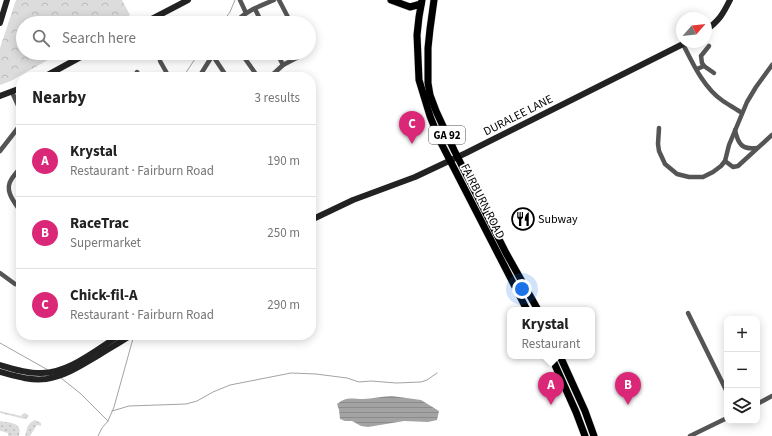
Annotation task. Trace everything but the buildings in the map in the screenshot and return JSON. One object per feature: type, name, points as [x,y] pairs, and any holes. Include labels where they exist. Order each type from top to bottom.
[{"type":"main road","name":"FAIRBURN ROAD","points":[[391,0],[410,7],[420,1],[434,4],[428,48],[428,83],[430,96],[458,157],[506,253],[536,307]]},
{"type":"main road","name":"FAIRBURN ROAD","points":[[420,1],[417,35],[419,80],[432,124],[525,307]]},
{"type":"main road","points":[[552,359],[585,436]]},
{"type":"main road","points":[[561,359],[585,411],[594,436]]},
{"type":"street","points":[[0,23],[7,0]]},
{"type":"street","points":[[157,16],[188,0]]},
{"type":"street","points":[[240,0],[246,13]]},
{"type":"street","points":[[242,16],[255,8],[274,0]]},
{"type":"street","points":[[279,0],[287,16]]},
{"type":"street","points":[[712,26],[722,15],[730,0]]},
{"type":"street","points":[[255,8],[259,16]]},
{"type":"street","name":"DURALEE LANE","points":[[316,218],[353,200],[415,177],[450,161],[676,48]]},
{"type":"street","points":[[688,48],[705,83],[723,101],[742,113]]},
{"type":"street","points":[[707,48],[701,56],[702,63],[714,72]]},
{"type":"street","points":[[53,72],[75,60]]},
{"type":"street","points":[[202,72],[210,60]]},
{"type":"street","points":[[217,60],[224,72]]},
{"type":"street","points":[[246,60],[254,72]]},
{"type":"street","points":[[280,60],[283,65]]},
{"type":"street","points":[[275,72],[283,65],[293,60]]},
{"type":"street","points":[[160,61],[166,72]]},
{"type":"street","points":[[659,128],[659,151],[665,164],[677,174],[689,177],[703,177],[713,172],[725,161],[734,130],[747,102],[772,65]]},
{"type":"street","points":[[697,69],[704,66]]},
{"type":"street","points":[[0,96],[16,90]]},
{"type":"street","points":[[12,92],[16,101]]},
{"type":"street","points":[[0,151],[16,130]]},
{"type":"street","points":[[734,130],[737,140],[743,147],[750,149],[758,148]]},
{"type":"street","points":[[725,161],[733,167],[738,166],[772,135]]},
{"type":"street","points":[[16,174],[9,185],[9,192],[16,204]]},
{"type":"street","points":[[0,273],[16,284]]},
{"type":"street","points":[[688,313],[725,388]]},
{"type":"street","points":[[0,365],[14,370],[45,373],[62,369],[78,362],[112,340]]},
{"type":"street","points":[[0,372],[18,377],[46,379],[65,374],[79,368],[123,340]]},
{"type":"street","points":[[760,402],[772,396]]},
{"type":"street","points":[[691,436],[724,420]]},
{"type":"green space","points":[[16,0],[122,0],[130,15],[16,16],[16,60],[48,60],[27,72],[16,72],[16,78],[0,85],[0,48]]},
{"type":"green space","points":[[0,411],[21,416],[24,413],[29,416],[25,419],[0,413]]},
{"type":"green space","points":[[35,420],[41,423],[41,426],[37,425],[30,436],[25,436],[27,428]]},
{"type":"green space","points":[[0,421],[15,424],[20,431],[19,436],[8,436],[8,433],[0,431]]},
{"type":"shaded area","points":[[392,396],[421,400],[439,411],[437,420],[428,422],[404,421],[368,427],[361,426],[352,421],[340,419],[337,404],[344,400],[350,398],[366,399]]},
{"type":"waterway","points":[[227,16],[235,0]]},
{"type":"waterway","points":[[186,72],[194,60]]},
{"type":"waterway","points":[[98,436],[108,421],[114,407],[133,340]]},
{"type":"waterway","points":[[0,343],[48,370]]},
{"type":"waterway","points":[[112,411],[129,406],[186,404],[197,401],[230,385],[291,373],[316,374],[347,378],[359,382],[371,381],[396,383],[421,382],[437,373]]},
{"type":"waterway","points":[[61,378],[81,394],[108,421]]},
{"type":"place","name":"Chick-fil-A","points":[[412,144]]},
{"type":"place","name":"Subway","points":[[523,219]]},
{"type":"place","name":"Krystal","points":[[551,405]]},
{"type":"place","name":"RaceTrac","points":[[628,405]]}]
